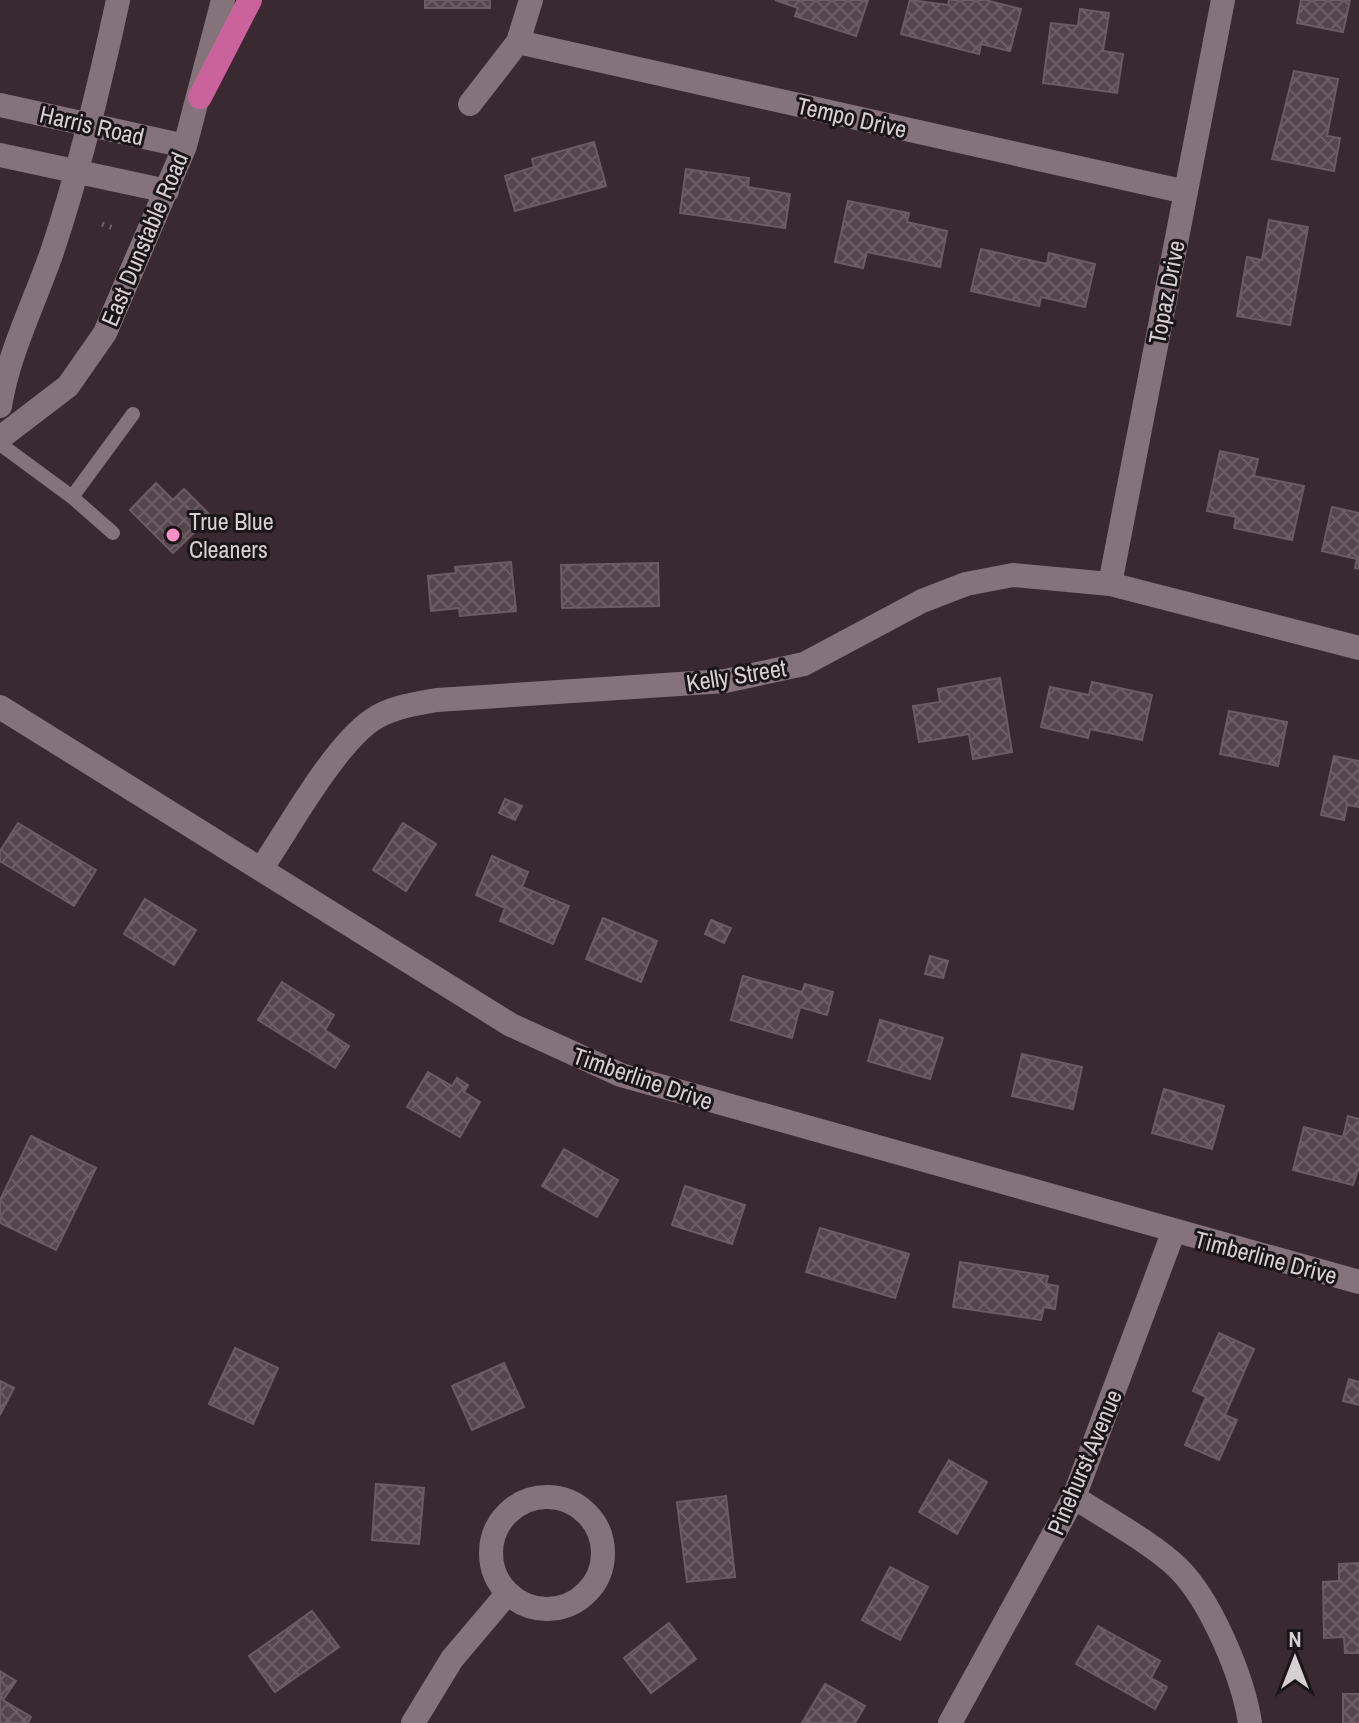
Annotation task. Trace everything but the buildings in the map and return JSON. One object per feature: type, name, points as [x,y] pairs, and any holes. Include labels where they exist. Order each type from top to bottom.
[{"type":"highway","points":[[200,97],[250,0]]},
{"type":"street","points":[[0,406],[17,341],[49,260],[90,124],[118,0]]},
{"type":"street","name":"East Dunstable Road","points":[[0,441],[52,401],[82,370],[129,283],[185,146],[223,0]]},
{"type":"street","points":[[470,104],[518,42],[531,0]]},
{"type":"street","name":"Topaz Drive","points":[[1110,584],[1223,0]]},
{"type":"street","name":"Tempo Drive","points":[[518,42],[1186,192]]},
{"type":"street","name":"Harris Road","points":[[0,105],[185,146]]},
{"type":"street","name":"Harris Road","points":[[0,155],[167,191]]},
{"type":"street","name":"Kelly Street","points":[[261,869],[351,737],[374,719],[402,706],[437,700],[725,681],[804,664],[922,601],[966,584],[1013,575],[1110,584],[1359,648]]},
{"type":"street","name":"Timberline Drive","points":[[0,707],[511,1025],[583,1060],[621,1075],[1173,1233],[1359,1282]]},
{"type":"street","name":"Pinehurst Avenue","points":[[950,1723],[1074,1497],[1173,1233]]},
{"type":"street","points":[[552,1497],[585,1511],[602,1542],[603,1560],[587,1592],[573,1603],[555,1609],[535,1608],[507,1594],[494,1572],[490,1553],[493,1535],[502,1519],[516,1506],[534,1498],[552,1497]]},
{"type":"street","points":[[1074,1497],[1178,1567],[1217,1625],[1235,1664],[1250,1723]]},
{"type":"street","points":[[413,1723],[452,1659],[507,1594]]},
{"type":"lane","points":[[72,497],[133,414]]},
{"type":"lane","points":[[0,441],[113,533]]},
{"type":"path","points":[[102,224],[116,229]]},
{"type":"place","name":"True Blue Cleaners","points":[[173,535]]}]
